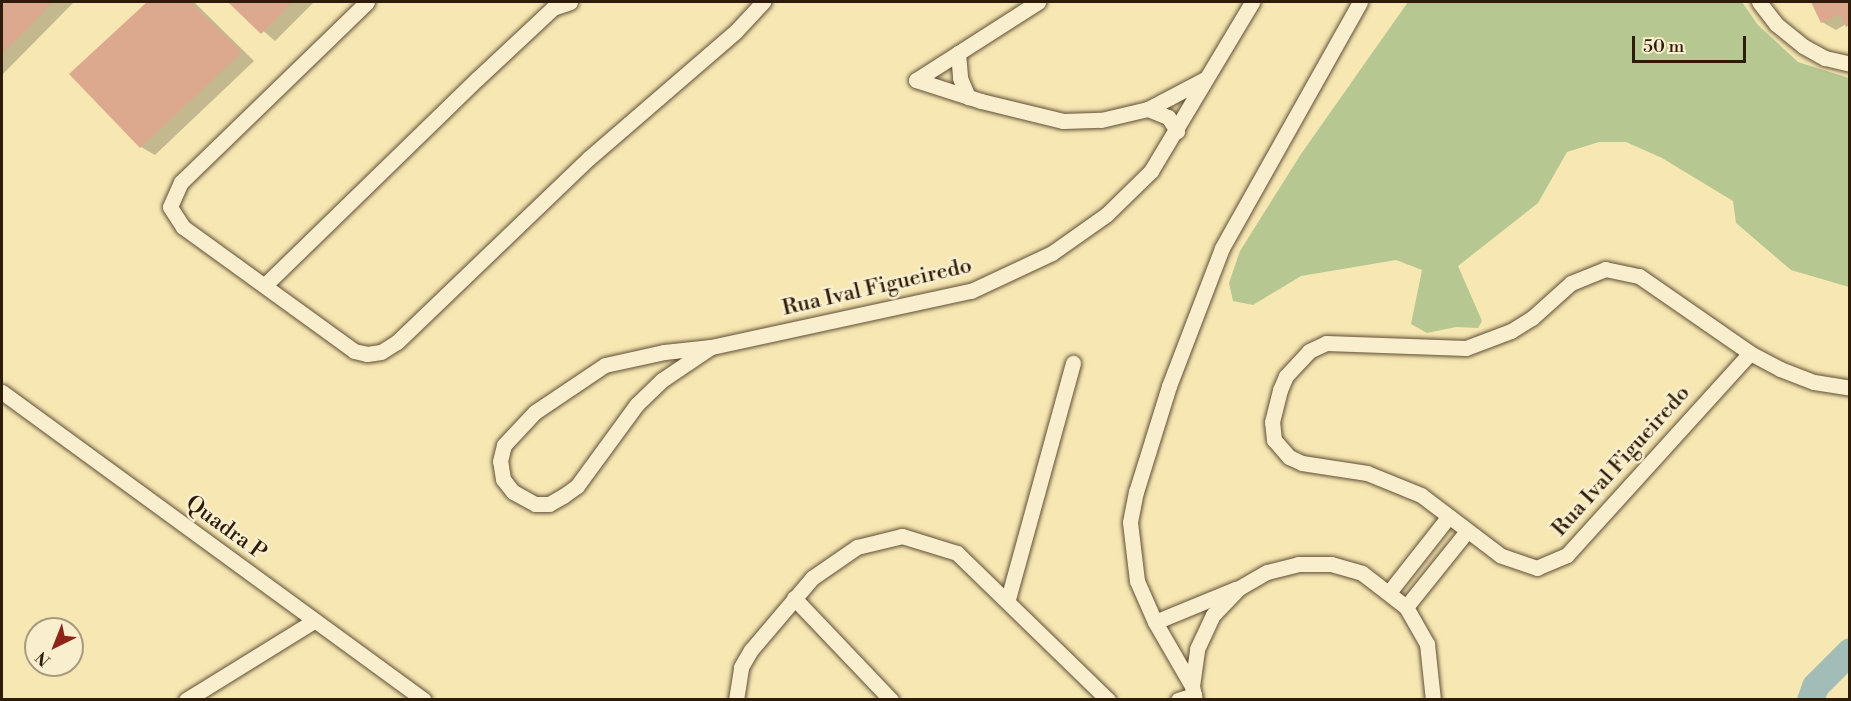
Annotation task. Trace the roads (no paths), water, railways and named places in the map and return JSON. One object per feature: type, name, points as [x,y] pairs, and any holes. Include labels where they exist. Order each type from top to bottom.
[{"type":"street","points":[[367,2],[181,182],[172,196],[173,216],[183,227],[354,351],[381,352],[397,342],[518,224],[736,31],[763,2]]},
{"type":"street","points":[[265,285],[364,185],[554,5],[570,2]]},
{"type":"street","points":[[1038,2],[916,80],[968,97],[1063,121],[1101,120],[1148,109],[1205,79]]},
{"type":"street","name":"Rua Ival Figueiredo","points":[[711,347],[659,384],[616,430],[577,486],[563,496],[549,504],[535,504],[513,492],[503,479],[500,461],[504,445],[535,412],[604,365],[645,355],[711,347],[971,291],[1052,253],[1107,214],[1151,171],[1177,132],[1205,79],[1252,2]]},
{"type":"street","points":[[1194,693],[1155,622],[1137,581],[1130,522],[1169,386],[1222,248],[1360,2]]},
{"type":"street","points":[[1759,2],[1776,24],[1803,46],[1825,58],[1850,64]]},
{"type":"street","points":[[958,53],[960,78],[968,97]]},
{"type":"street","points":[[1148,109],[1168,117],[1177,132]]},
{"type":"street","name":"Rua Ival Figueiredo","points":[[1750,353],[1567,555],[1537,568],[1520,564],[1467,531],[1421,495],[1391,481],[1338,466],[1302,463],[1282,451],[1274,440],[1272,422],[1286,376],[1297,361],[1326,343],[1466,348],[1511,331],[1571,283],[1605,268],[1639,276],[1750,353],[1814,382],[1850,388]]},
{"type":"street","points":[[645,355],[659,384]]},
{"type":"street","points":[[1008,599],[1016,567],[1027,541],[1073,363]]},
{"type":"street","name":"Quadra P","points":[[2,392],[424,699]]},
{"type":"street","points":[[1390,591],[1449,516]]},
{"type":"street","points":[[1406,607],[1467,531]]},
{"type":"street","points":[[736,699],[741,667],[794,598],[835,559],[857,547],[902,536],[957,553],[1008,599],[1108,699]]},
{"type":"street","points":[[1155,622],[1239,588],[1267,572],[1298,564],[1331,564],[1362,573],[1390,591],[1406,607],[1427,644],[1433,699]]},
{"type":"street","points":[[991,584],[1016,567]]},
{"type":"street","points":[[1194,693],[1197,649],[1213,615],[1239,588]]},
{"type":"street","points":[[794,598],[891,699]]},
{"type":"street","points":[[186,699],[314,621]]},
{"type":"street","points":[[1178,699],[1194,693]]},
{"type":"waterway","points":[[1810,700],[1815,686],[1850,651]]}]
